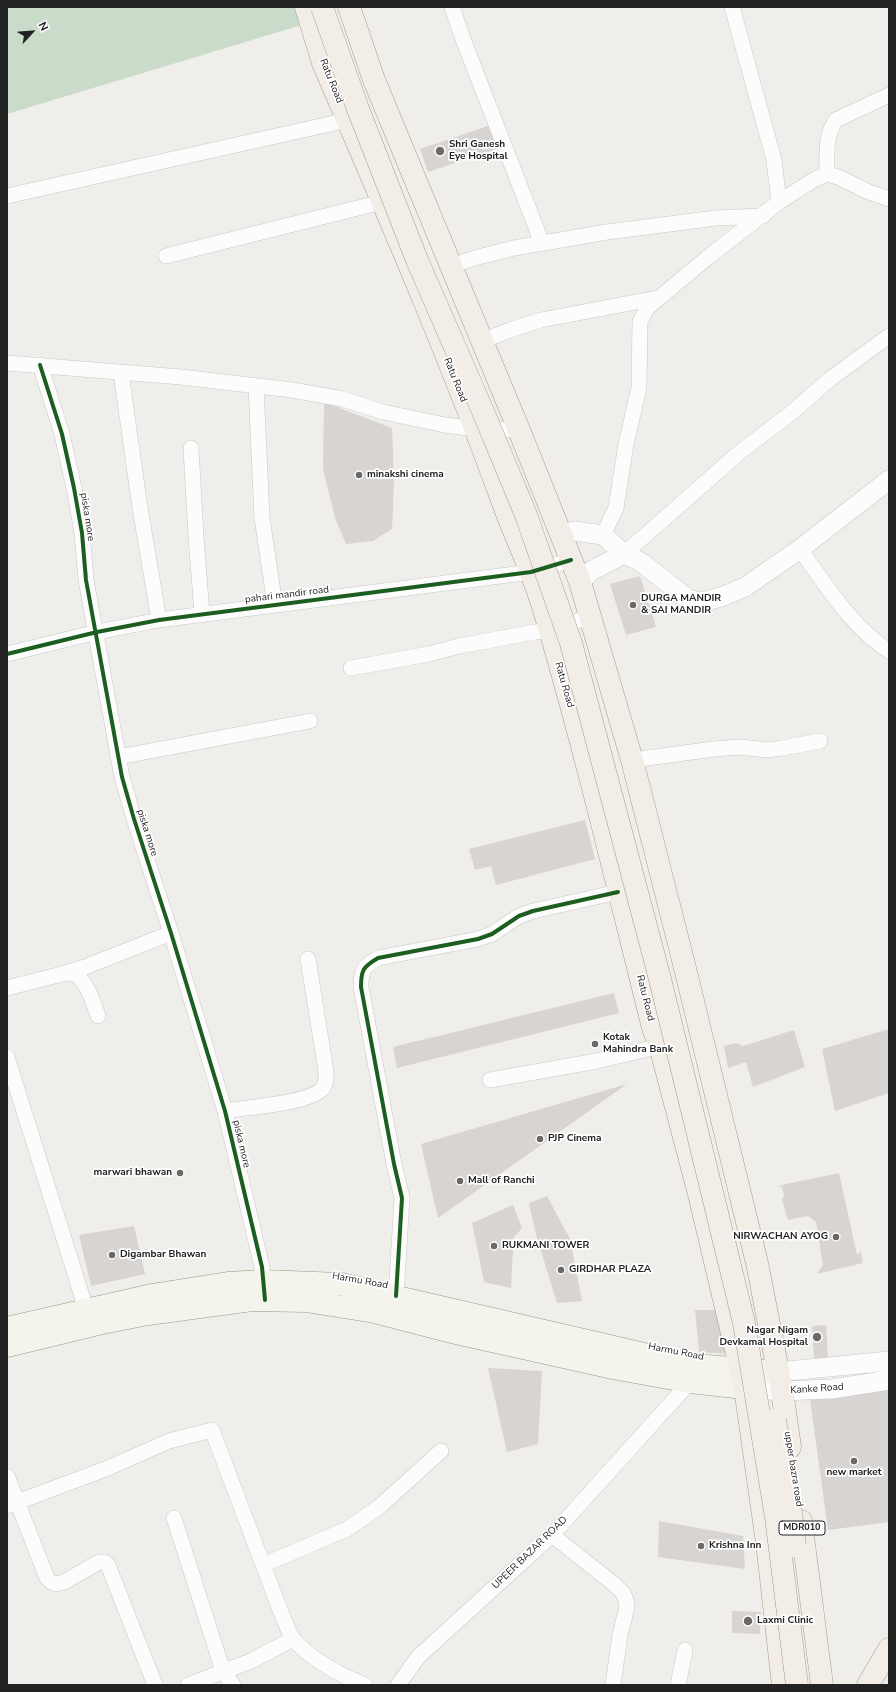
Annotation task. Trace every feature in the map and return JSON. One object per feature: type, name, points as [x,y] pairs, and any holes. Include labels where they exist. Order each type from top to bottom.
[{"type":"main road","name":"Ratu Road","points":[[306,7],[323,63],[476,429],[509,521],[531,572],[544,611],[593,784],[618,892],[653,1028],[660,1046],[699,1194],[743,1378]]},
{"type":"main road","points":[[322,7],[358,109],[417,260],[485,416],[526,515],[571,643],[660,979],[744,1324],[776,1517],[797,1685]]},
{"type":"main road","points":[[337,7],[372,104],[430,254],[498,410],[539,510],[584,639],[673,975],[758,1321],[790,1505],[811,1685]]},
{"type":"main road","points":[[349,7],[374,80],[519,430],[580,582],[632,760],[682,952],[757,1262],[780,1381]]},
{"type":"main road","name":"Harmu Road","points":[[7,1328],[152,1294],[228,1283],[306,1301],[375,1312],[463,1334],[613,1368],[690,1382],[743,1378],[780,1381]]},
{"type":"main road","name":"Harmu Road","points":[[7,1346],[102,1322],[230,1302],[264,1291],[341,1284],[743,1378]]},
{"type":"main road","name":"MDR010","points":[[743,1378],[767,1543],[783,1685]]},
{"type":"main road","name":"upper bazra road","points":[[780,1381],[804,1544],[822,1685]]},
{"type":"main road","points":[[868,1685],[889,1649]]},
{"type":"main road","points":[[885,1685],[889,1679]]},
{"type":"street","points":[[452,7],[463,40],[542,243]]},
{"type":"street","points":[[732,7],[774,160],[779,202]]},
{"type":"street","points":[[827,174],[828,140],[831,128],[836,120],[889,95]]},
{"type":"street","points":[[7,196],[348,120]]},
{"type":"street","points":[[603,535],[616,508],[626,444],[639,388],[640,322],[647,308],[707,258],[763,216],[779,202],[815,179],[827,174],[838,177],[869,192],[889,199]]},
{"type":"street","points":[[166,256],[382,202]]},
{"type":"street","points":[[451,266],[478,256],[542,243],[656,225],[716,218],[763,216]]},
{"type":"street","points":[[482,341],[541,320],[658,298]]},
{"type":"street","points":[[580,582],[591,571],[624,554],[740,452],[790,414],[830,379],[889,336]]},
{"type":"street","points":[[7,363],[180,377],[292,390],[336,398],[383,412],[445,425],[476,429],[519,430]]},
{"type":"street","name":"piska more","points":[[40,365],[64,441],[82,533],[86,580],[118,756],[134,820],[171,933],[225,1111],[262,1267],[264,1291]]},
{"type":"street","points":[[121,373],[140,508],[159,620]]},
{"type":"street","points":[[256,387],[262,518],[275,605]]},
{"type":"street","points":[[191,448],[202,614]]},
{"type":"street","points":[[560,534],[574,531],[603,535],[624,554],[641,562],[688,599],[702,602],[721,597],[745,587],[800,549],[889,480]]},
{"type":"street","points":[[800,549],[842,608],[868,636],[889,651]]},
{"type":"street","name":"pahari mandir road","points":[[7,654],[96,632],[159,620],[531,572],[571,560]]},
{"type":"street","points":[[351,668],[429,654],[459,646],[535,632],[549,631],[589,617]]},
{"type":"street","points":[[118,756],[310,721]]},
{"type":"street","points":[[632,760],[740,747],[767,750],[820,740]]},
{"type":"street","points":[[396,1296],[402,1198],[394,1164],[362,995],[361,973],[368,964],[378,958],[478,938],[492,934],[519,916],[534,911],[618,892]]},
{"type":"street","points":[[7,988],[85,967],[171,933]]},
{"type":"street","points":[[225,1111],[301,1099],[322,1089],[326,1080],[325,1065],[308,959]]},
{"type":"street","points":[[62,974],[71,973],[78,976],[87,988],[98,1016]]},
{"type":"street","points":[[490,1080],[597,1061],[660,1046]]},
{"type":"street","points":[[7,1057],[86,1309]]},
{"type":"street","name":"Kanke Road","points":[[780,1381],[889,1361]]},
{"type":"street","name":"Kanke Road","points":[[780,1381],[832,1389],[889,1380]]},
{"type":"street","name":"UPEER BAZAR ROAD","points":[[398,1685],[418,1657],[552,1535],[690,1382]]},
{"type":"street","points":[[12,1504],[108,1468],[168,1441],[212,1430],[282,1615],[294,1639],[318,1661],[365,1685]]},
{"type":"street","points":[[263,1565],[347,1528],[379,1507],[441,1451]]},
{"type":"street","points":[[7,1476],[12,1504],[47,1578],[52,1583],[58,1584],[64,1582],[99,1562],[104,1562],[108,1565],[155,1685]]},
{"type":"street","points":[[174,1518],[223,1671],[233,1685]]},
{"type":"street","points":[[552,1535],[615,1585],[623,1593],[626,1600],[627,1607],[620,1635],[613,1685]]},
{"type":"street","points":[[188,1685],[251,1661],[294,1639]]},
{"type":"street","points":[[678,1685],[685,1650]]},
{"type":"green space","points":[[7,7],[300,7],[305,24],[7,114]]},
{"type":"building","points":[[491,125],[499,148],[428,172],[420,149]]},
{"type":"building","name":"minakshi cinema","points":[[324,402],[392,428],[394,481],[392,529],[373,541],[346,544],[335,518],[323,469]]},
{"type":"building","name":"DURGA MANDIR & SAI MANDIR","points":[[640,576],[656,627],[626,635],[610,584]]},
{"type":"building","points":[[585,820],[595,859],[496,885],[491,866],[475,870],[469,849]]},
{"type":"building","points":[[614,993],[619,1013],[397,1068],[393,1047]]},
{"type":"building","points":[[889,1029],[889,1093],[835,1111],[822,1049]]},
{"type":"building","points":[[794,1030],[805,1067],[753,1087],[746,1062],[728,1068],[724,1046],[737,1043],[743,1046]]},
{"type":"building","name":"Mall of Ranchi","points":[[627,1084],[438,1218],[421,1144]]},
{"type":"building","name":"NIRWACHAN AYOG","points":[[839,1173],[857,1255],[861,1252],[863,1263],[817,1274],[823,1265],[816,1222],[808,1216],[788,1220],[782,1200],[784,1195],[782,1187],[777,1186]]},
{"type":"building","name":"GIRDHAR PLAZA","points":[[547,1196],[570,1239],[582,1301],[557,1303],[536,1235],[529,1203]]},
{"type":"building","name":"RUKMANI TOWER","points":[[513,1205],[522,1228],[510,1242],[513,1250],[511,1288],[484,1282],[472,1223]]},
{"type":"building","name":"Digambar Bhawan","points":[[134,1226],[145,1274],[91,1286],[79,1235]]},
{"type":"building","points":[[695,1310],[725,1310],[731,1354],[699,1352]]},
{"type":"building","points":[[826,1325],[828,1358],[814,1359],[812,1326]]},
{"type":"building","points":[[488,1368],[542,1371],[538,1444],[507,1452]]},
{"type":"building","name":"new market","points":[[889,1389],[889,1522],[828,1530],[810,1399]]},
{"type":"building","name":"Krishna Inn","points":[[659,1521],[743,1536],[745,1569],[658,1557]]},
{"type":"building","points":[[732,1611],[761,1612],[760,1634],[732,1633]]},
{"type":"cycle path","points":[[40,365],[62,434],[74,488],[82,533],[86,580],[122,777],[225,1111],[262,1267],[265,1300]]},
{"type":"cycle path","points":[[7,654],[97,632],[159,620],[531,572],[571,560]]},
{"type":"cycle path","points":[[396,1296],[402,1198],[394,1164],[361,987],[362,973],[369,964],[378,958],[478,939],[492,934],[519,916],[533,911],[618,892]]},
{"type":"place","name":"Shri Ganesh Eye Hospital","points":[[440,151]]},
{"type":"place","name":"minakshi cinema","points":[[359,475]]},
{"type":"place","name":"DURGA MANDIR & SAI MANDIR","points":[[633,605]]},
{"type":"place","name":"Kotak Mahindra Bank","points":[[595,1044]]},
{"type":"place","name":"PJP Cinema","points":[[540,1139]]},
{"type":"place","name":"marwari bhawan","points":[[180,1173]]},
{"type":"place","name":"Mall of Ranchi","points":[[460,1181]]},
{"type":"place","name":"NIRWACHAN AYOG","points":[[836,1237]]},
{"type":"place","name":"RUKMANI TOWER","points":[[494,1246]]},
{"type":"place","name":"Digambar Bhawan","points":[[112,1255]]},
{"type":"place","name":"GIRDHAR PLAZA","points":[[561,1270]]},
{"type":"place","name":"Nagar Nigam Devkamal Hospital","points":[[817,1337]]},
{"type":"place","name":"new market","points":[[854,1461]]},
{"type":"place","name":"Krishna Inn","points":[[701,1546]]},
{"type":"place","name":"Laxmi Clinic","points":[[748,1621]]}]
